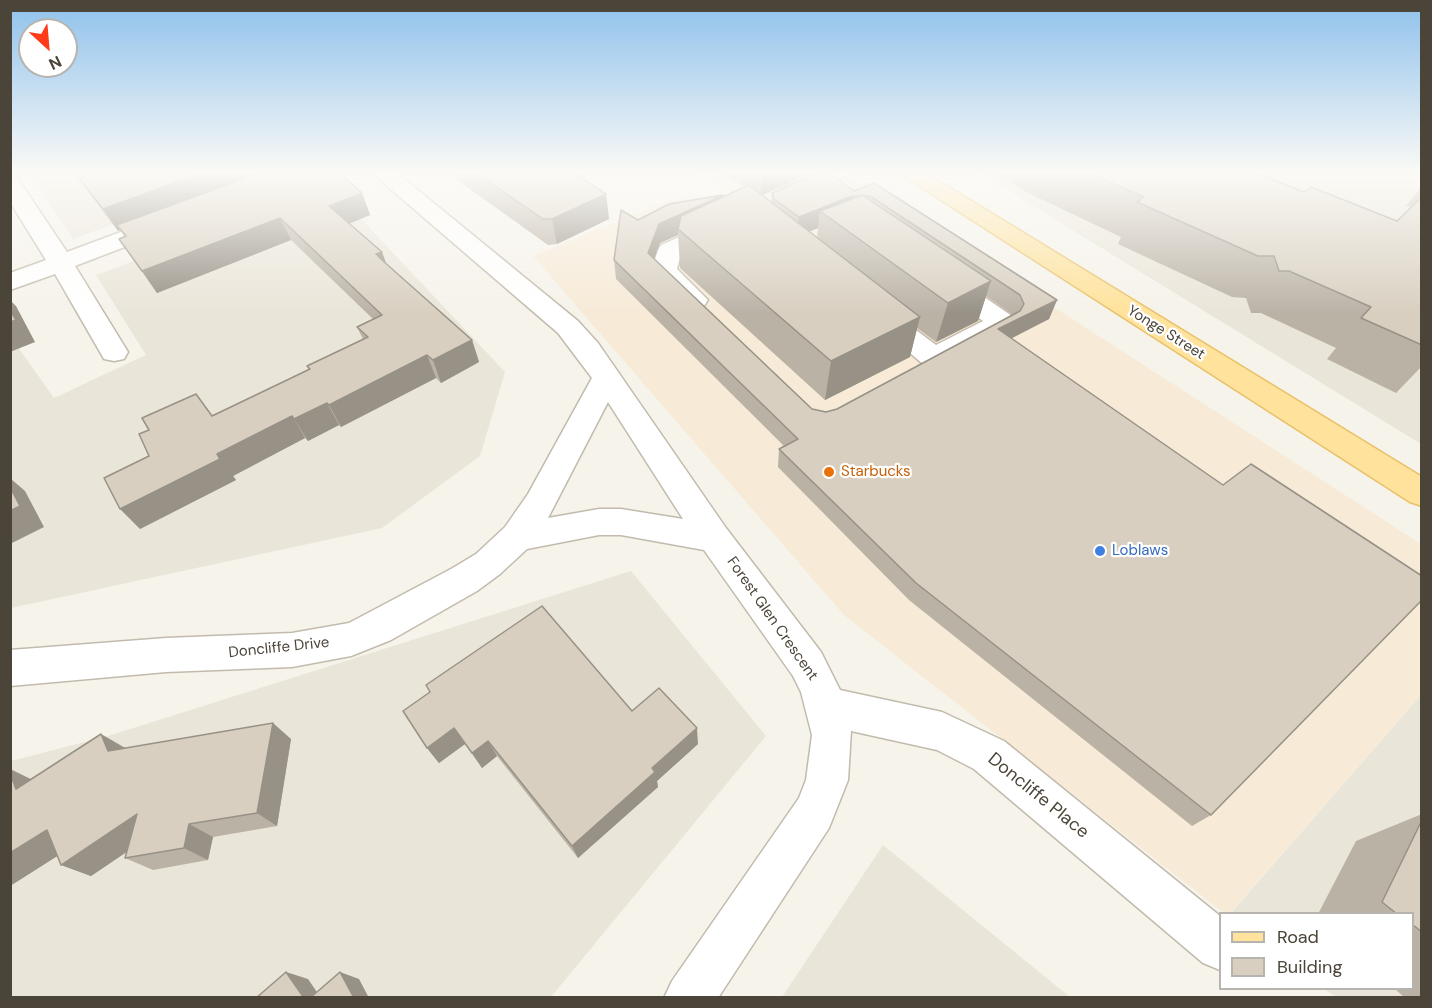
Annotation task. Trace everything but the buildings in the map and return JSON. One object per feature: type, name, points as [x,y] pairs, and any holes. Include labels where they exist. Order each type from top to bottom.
[{"type":"main road","name":"Yonge Street","points":[[985,220],[1421,493]]},
{"type":"street","points":[[33,220],[114,352]]},
{"type":"street","points":[[10,282],[176,220]]},
{"type":"street","points":[[440,220],[568,327],[588,350],[606,378]]},
{"type":"street","points":[[717,320],[664,271],[670,250],[732,220]]},
{"type":"street","points":[[859,300],[924,363],[1002,322],[925,268]]},
{"type":"street","name":"Doncliffe Drive","points":[[10,668],[155,656],[252,654],[292,650],[351,639],[408,613],[488,564],[517,537],[540,503],[606,378]]},
{"type":"street","name":"Forest Glen Crescent","points":[[606,378],[714,538],[807,664],[826,706],[832,735],[827,780],[814,813],[689,998]]},
{"type":"street","points":[[517,537],[599,522],[621,522],[714,538]]},
{"type":"street","name":"Doncliffe Place","points":[[826,706],[942,732],[989,755],[1219,944]]},
{"type":"shaded area","points":[[60,220],[126,220],[73,239]]},
{"type":"shaded area","points":[[245,220],[362,220],[505,372],[480,456],[382,528],[11,608],[10,336],[54,398],[146,355],[96,275]]},
{"type":"shaded area","points":[[621,220],[919,220],[1421,544],[1421,695],[1231,912],[1223,912],[844,615],[533,256]]},
{"type":"shaded area","points":[[1056,220],[1421,220],[1421,444]]},
{"type":"shaded area","points":[[631,571],[766,736],[551,997],[11,998],[11,761],[108,736]]},
{"type":"shaded area","points":[[1421,695],[1421,997],[1336,997],[1326,990],[1414,990],[1414,912],[1232,912]]},
{"type":"shaded area","points":[[883,845],[1070,997],[782,997]]},
{"type":"place","name":"Starbucks","points":[[829,472]]},
{"type":"place","name":"Loblaws","points":[[1100,551]]}]
